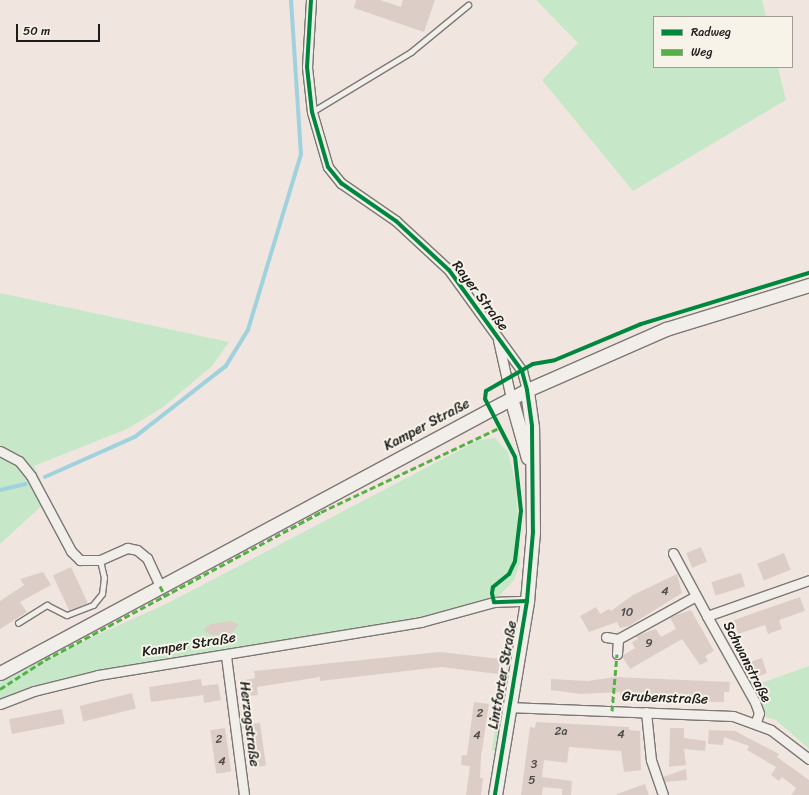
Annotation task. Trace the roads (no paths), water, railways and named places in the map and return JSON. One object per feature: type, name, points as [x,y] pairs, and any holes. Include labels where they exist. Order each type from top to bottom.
[{"type":"main road","name":"Kamper Straße","points":[[0,673],[527,390],[666,329],[809,285]]},
{"type":"main road","name":"Lintforter Straße","points":[[495,795],[507,707],[526,601],[533,532],[532,427],[527,390]]},
{"type":"main road","name":"Lintforter Straße","points":[[511,398],[532,476]]},
{"type":"street","name":"Rayer Straße","points":[[311,0],[307,67],[312,112],[328,167],[341,183],[421,242],[464,288],[522,371],[527,390]]},
{"type":"street","name":"Rayer Straße","points":[[497,337],[511,398]]},
{"type":"street","points":[[0,452],[19,461],[31,476],[70,551],[80,560],[100,560],[127,548],[137,550],[147,558],[160,586]]},
{"type":"street","name":"Schwanstraße","points":[[673,553],[755,702],[759,713],[756,722]]},
{"type":"street","name":"Schwanstraße","points":[[707,616],[809,580]]},
{"type":"street","points":[[606,637],[618,639],[696,596]]},
{"type":"street","name":"Kamper Straße","points":[[0,704],[34,691],[98,675],[226,656],[421,622],[494,602],[526,601]]},
{"type":"street","points":[[617,654],[618,639]]},
{"type":"street","name":"Herzogstraße","points":[[226,656],[244,795]]},
{"type":"street","name":"Grubenstraße","points":[[507,707],[715,714],[756,722],[809,759]]},
{"type":"street","points":[[646,712],[651,760],[663,795]]},
{"type":"lane","points":[[312,112],[411,52],[468,5]]},
{"type":"lane","points":[[18,623],[47,605],[67,616],[93,605],[102,594],[104,578],[100,560]]},
{"type":"waterway","points":[[45,477],[135,437],[226,366],[248,330],[301,155],[291,0]]},
{"type":"waterway","points":[[0,490],[25,484]]}]
